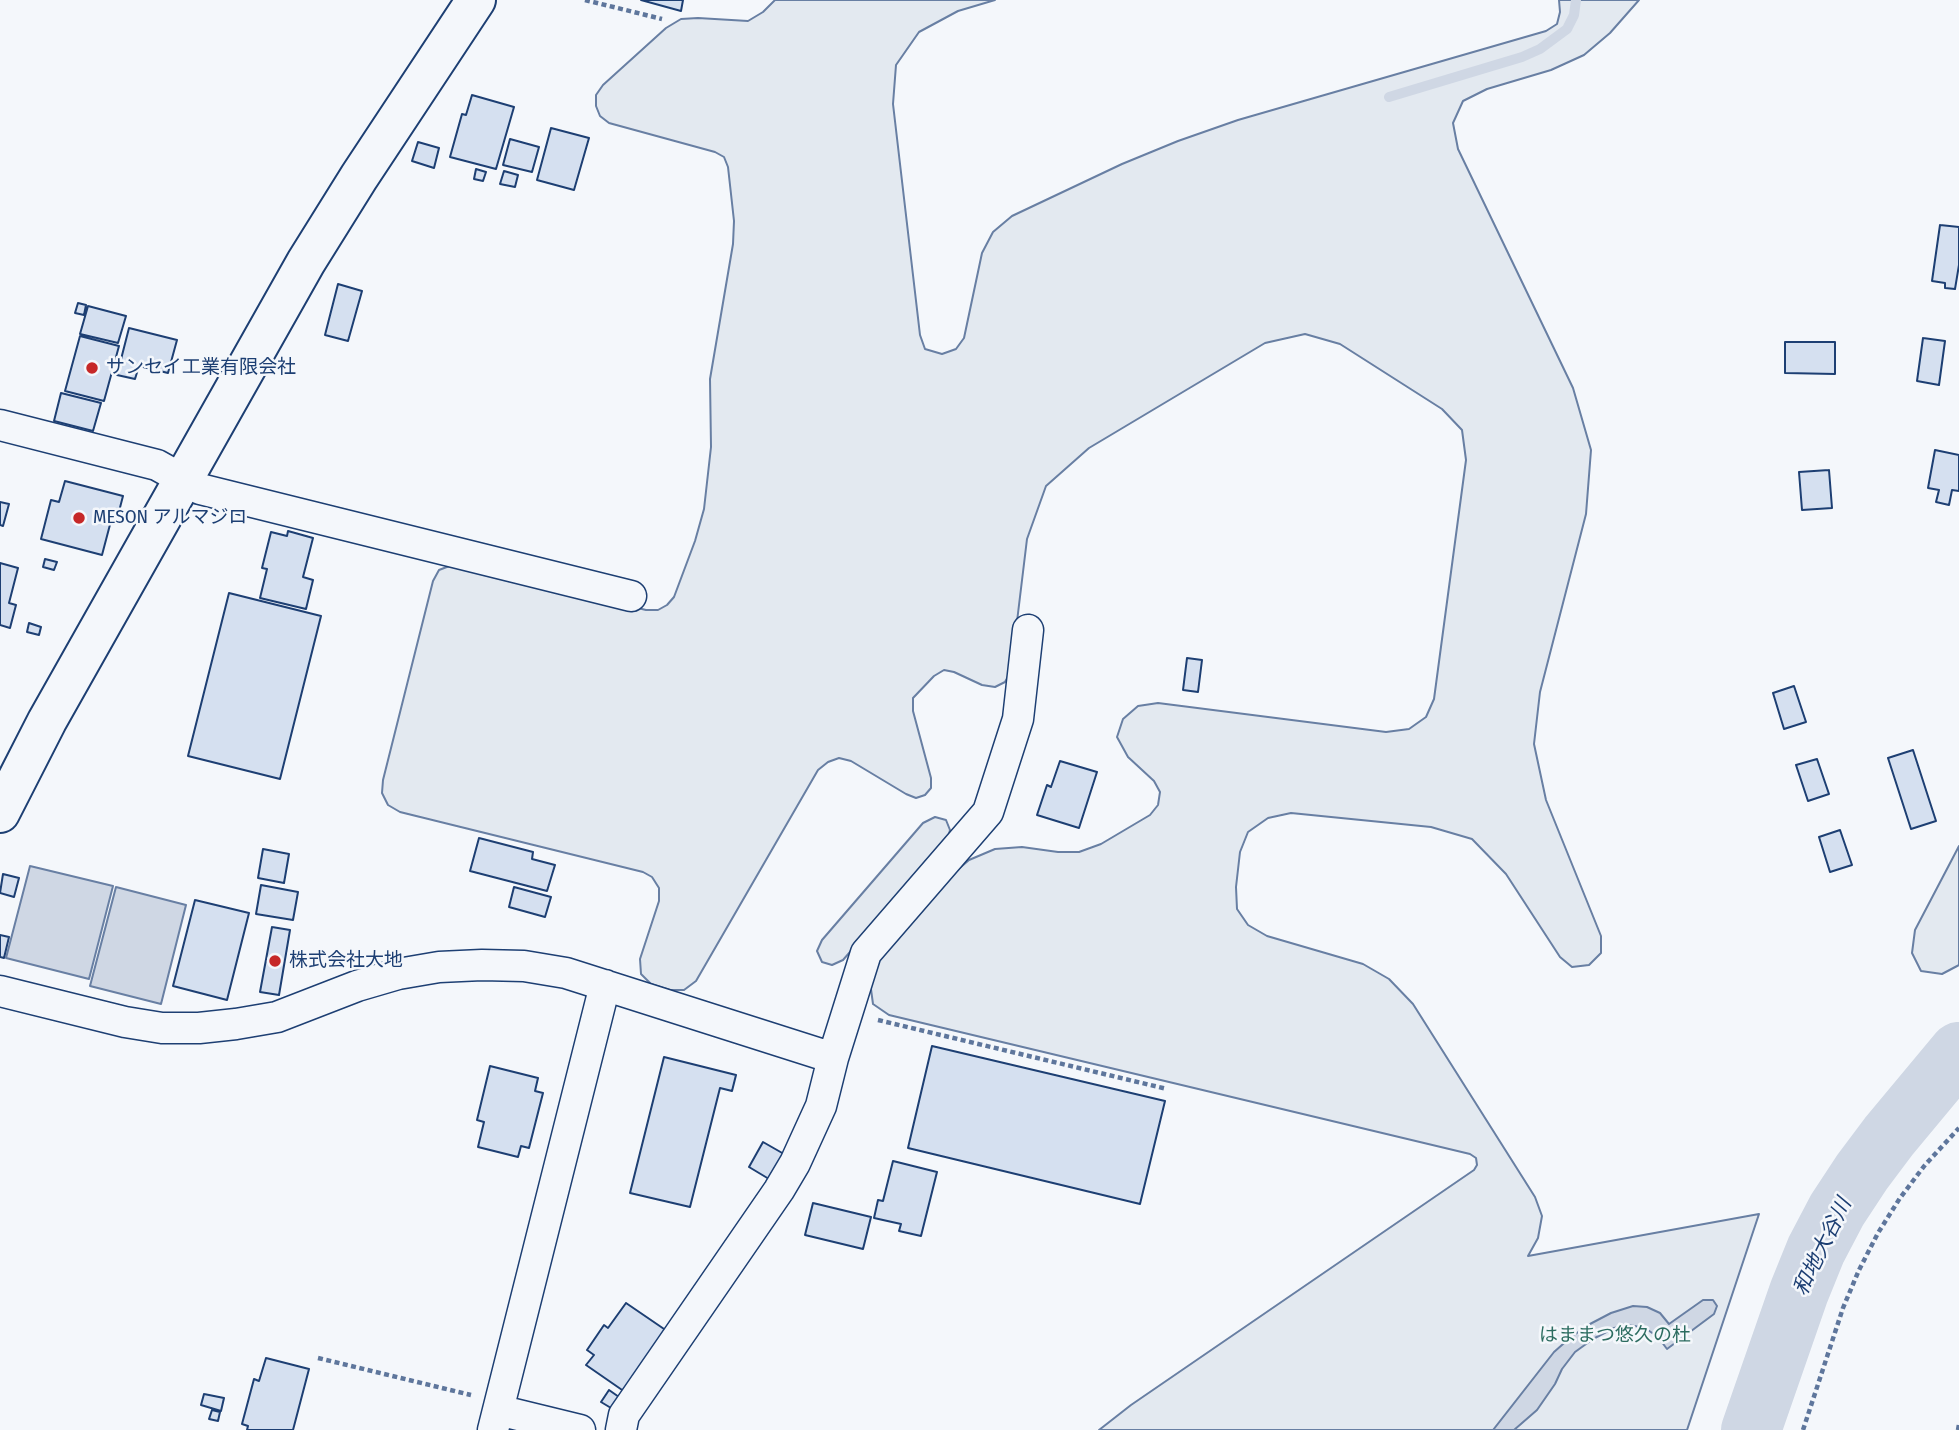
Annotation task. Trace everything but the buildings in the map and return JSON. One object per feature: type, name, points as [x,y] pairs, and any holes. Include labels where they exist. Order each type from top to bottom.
[{"type":"street","points":[[0,813],[47,721],[312,251],[475,0]]},
{"type":"street","points":[[0,425],[157,464],[200,489],[631,597]]},
{"type":"street","points":[[621,1430],[624,1415],[790,1172],[821,1106],[866,953],[988,813],[1018,719],[1028,630]]},
{"type":"street","points":[[0,991],[125,1022],[162,1028],[199,1028],[277,1017],[357,986],[398,974],[439,967],[524,966],[566,973],[833,1058]]},
{"type":"street","points":[[580,1430],[496,1414],[604,985]]},
{"type":"path","points":[[585,0],[662,19]]},
{"type":"path","points":[[847,1013],[1167,1089]]},
{"type":"path","points":[[1803,1430],[1843,1308],[1878,1233],[1900,1198],[1958,1132]]},
{"type":"path","points":[[318,1358],[496,1414]]},
{"type":"path","points":[[1958,1430],[1959,1424]]},
{"type":"green space","name":"はままつ悠久の杜","points":[[775,0],[995,0],[958,11],[919,32],[896,65],[893,104],[920,335],[925,349],[942,354],[956,349],[964,338],[982,253],[993,232],[1012,216],[1122,164],[1238,120],[1546,31],[1557,24],[1559,0],[1639,0],[1610,33],[1584,55],[1551,70],[1487,89],[1463,101],[1453,123],[1458,149],[1573,388],[1591,450],[1586,514],[1540,692],[1534,744],[1546,800],[1601,936],[1601,953],[1589,965],[1572,967],[1560,957],[1506,874],[1472,839],[1431,827],[1291,813],[1268,818],[1248,832],[1240,852],[1236,887],[1237,909],[1248,925],[1267,936],[1363,964],[1389,979],[1413,1004],[1535,1197],[1542,1216],[1538,1238],[1528,1256],[1759,1214],[1687,1430],[1099,1430],[1131,1405],[1474,1170],[1477,1165],[1476,1158],[1470,1154],[889,1015],[873,1004],[870,982],[880,959],[948,878],[969,860],[995,849],[1022,847],[1079,852],[1101,844],[1150,815],[1158,805],[1160,792],[1154,781],[1128,757],[1117,737],[1123,719],[1138,706],[1158,703],[1386,732],[1409,729],[1426,717],[1434,699],[1466,460],[1462,430],[1442,409],[1340,344],[1305,334],[1265,343],[1089,448],[1046,486],[1027,539],[1011,671],[1005,682],[995,687],[982,685],[944,670],[934,676],[913,698],[913,711],[931,778],[931,788],[925,795],[916,798],[851,761],[839,758],[818,770],[696,981],[684,990],[670,990],[651,984],[641,974],[640,959],[659,901],[659,888],[652,877],[643,872],[400,812],[388,805],[382,793],[383,780],[433,581],[439,570],[452,565],[465,565],[646,610],[658,610],[674,597],[704,509],[711,447],[710,379],[733,244],[734,221],[728,167],[724,157],[715,152],[609,123],[600,116],[596,95],[603,85],[666,28],[681,19],[748,21],[763,12]]},
{"type":"green space","points":[[935,817],[946,820],[950,830],[947,841],[843,960],[832,965],[822,962],[817,951],[822,940],[923,823]]},
{"type":"green space","points":[[1959,846],[1959,965],[1942,974],[1921,971],[1912,953],[1915,930]]},
{"type":"shaded area","points":[[30,866],[113,886],[89,979],[6,958]]},
{"type":"shaded area","points":[[116,887],[186,905],[161,1004],[90,986]]},
{"type":"shaded area","points":[[1703,1300],[1713,1300],[1717,1306],[1714,1314],[1667,1349],[1658,1337],[1645,1328],[1629,1325],[1614,1328],[1593,1339],[1575,1352],[1537,1410],[1514,1430],[1493,1430],[1554,1352],[1590,1324],[1633,1306],[1647,1307],[1660,1313],[1669,1324]]},
{"type":"waterway","points":[[1389,97],[1522,57],[1540,49],[1567,29],[1574,15],[1576,0]]},
{"type":"waterway","name":"和地大谷川","points":[[1751,1430],[1799,1292],[1816,1250],[1837,1210],[1889,1136],[1959,1052]]},
{"type":"place","name":"サンセイ工業有限会社","points":[[92,368]]},
{"type":"place","name":"MESON アルマジロ","points":[[79,518]]},
{"type":"place","name":"株式会社大地","points":[[275,961]]}]
